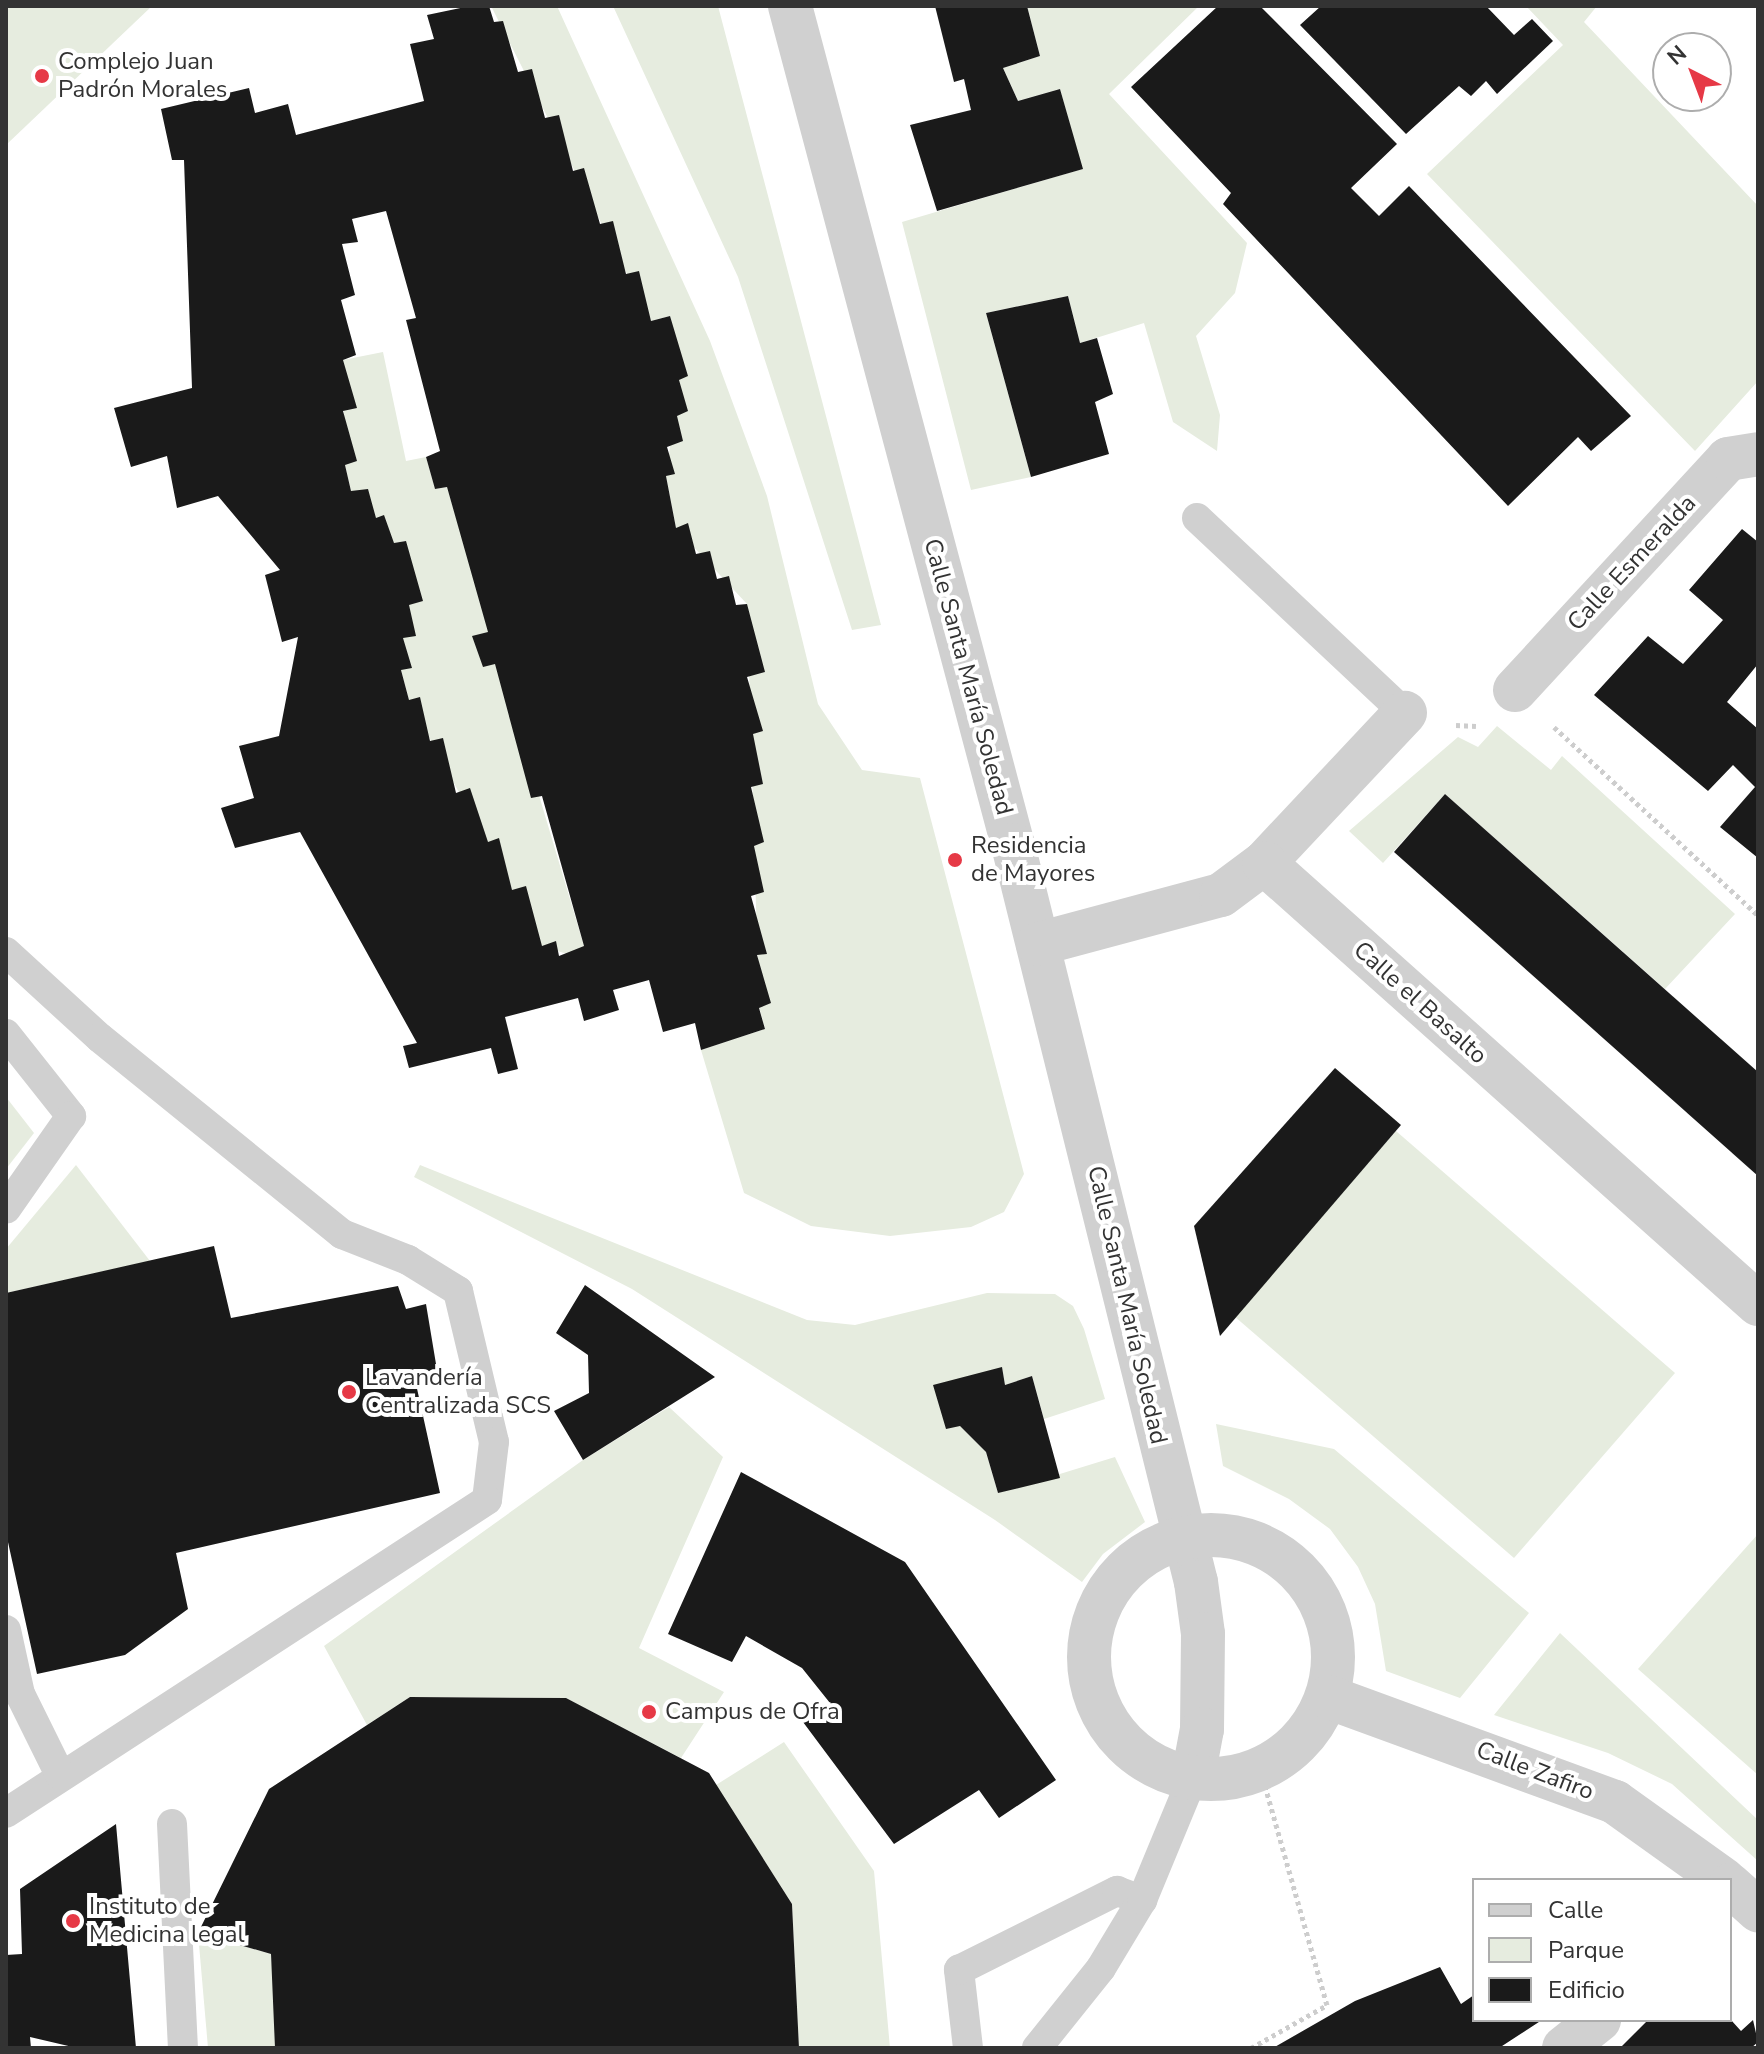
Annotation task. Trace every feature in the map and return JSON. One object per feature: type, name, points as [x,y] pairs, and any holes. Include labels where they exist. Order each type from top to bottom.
[{"type":"street","name":"Calle Santa María Soledad","points":[[790,6],[1038,944],[1182,1537],[1203,1634],[1202,1729],[1193,1777]]},
{"type":"street","name":"Calle Esmeralda","points":[[1515,690],[1728,459],[1758,454]]},
{"type":"street","points":[[1038,944],[1221,895],[1264,863],[1405,713]]},
{"type":"street","name":"Calle el Basalto","points":[[1264,863],[1758,1304]]},
{"type":"street","points":[[1216,1533],[1254,1540],[1293,1564],[1321,1600],[1334,1642],[1328,1697],[1299,1743],[1260,1769],[1217,1780],[1165,1771],[1115,1734],[1096,1700],[1089,1670],[1101,1603],[1120,1573],[1148,1551],[1182,1537],[1216,1533]]},
{"type":"street","name":"Calle Zafiro","points":[[1328,1697],[1615,1802],[1712,1878]]},
{"type":"street","points":[[1564,2048],[1596,2022]]},
{"type":"lane","points":[[1197,518],[1405,713]]},
{"type":"lane","points":[[6,952],[100,1038],[342,1234],[408,1260],[458,1291],[494,1442],[487,1500],[6,1813]]},
{"type":"lane","points":[[6,1034],[71,1116],[6,1209]]},
{"type":"lane","points":[[6,1630],[20,1694],[60,1775]]},
{"type":"lane","name":"Calle Santa María Soledad","points":[[1037,2048],[1101,1968],[1142,1900],[1193,1777]]},
{"type":"lane","points":[[172,1824],[183,2048]]},
{"type":"lane","points":[[968,2048],[959,1970],[1117,1891],[1142,1900]]},
{"type":"path","points":[[1405,713],[1473,729],[1515,690],[1758,915]]},
{"type":"path","points":[[1251,2048],[1327,2005],[1260,1769]]},
{"type":"green space","name":"Complejo Juan Padrón Morales","points":[[6,6],[152,6],[6,145]]},
{"type":"green space","points":[[491,6],[557,6],[710,341],[767,496],[818,704],[862,770],[920,778],[1024,1174],[1004,1212],[971,1227],[890,1236],[811,1226],[744,1193],[701,1050],[765,1029],[759,1007],[747,604],[676,528],[666,476],[679,380],[670,316],[651,321]]},
{"type":"green space","points":[[613,6],[718,6],[881,625],[852,630],[738,277]]},
{"type":"green space","points":[[1027,6],[1199,6],[1109,94],[1247,243],[1235,293],[1196,336],[1220,415],[1217,451],[1173,422],[1144,323],[1080,343],[1068,296],[986,313],[1031,477],[971,490],[902,222],[1082,169],[1060,89],[1018,101],[1003,68],[1040,56]]},
{"type":"green space","points":[[1526,6],[1597,6],[1584,22],[1652,94],[1652,112],[1669,112],[1758,206],[1758,381],[1695,451],[1427,174],[1563,45]]},
{"type":"green space","points":[[383,352],[406,461],[426,457],[435,489],[447,487],[584,946],[567,954],[542,946],[409,700],[401,670],[406,541],[394,543],[351,491],[345,465],[343,360]]},
{"type":"green space","points":[[1497,726],[1551,770],[1562,756],[1735,914],[1665,989],[1445,794],[1383,863],[1349,831],[1458,737],[1478,747]]},
{"type":"green space","points":[[6,1097],[34,1133],[6,1169]]},
{"type":"green space","points":[[1396,1131],[1675,1373],[1514,1558],[1234,1316]]},
{"type":"green space","points":[[76,1165],[150,1261],[6,1293],[6,1249]]},
{"type":"green space","points":[[420,1165],[807,1320],[855,1325],[987,1293],[1055,1294],[1073,1306],[1084,1329],[1105,1399],[1044,1419],[1032,1376],[1005,1385],[1002,1368],[960,1426],[986,1452],[998,1493],[1115,1457],[1145,1522],[1103,1554],[1082,1582],[995,1520],[632,1289],[414,1177]]},
{"type":"green space","points":[[669,1407],[723,1457],[639,1648],[724,1692],[681,1758],[565,1698],[410,1697],[367,1725],[324,1646],[583,1460]]},
{"type":"green space","points":[[1216,1424],[1334,1449],[1529,1613],[1460,1698],[1386,1671],[1375,1604],[1358,1567],[1330,1529],[1289,1499],[1223,1466]]},
{"type":"green space","points":[[1758,1534],[1758,1775],[1638,1669]]},
{"type":"green space","points":[[1560,1633],[1758,1820],[1758,1861],[1672,1784],[1608,1753],[1494,1715]]},
{"type":"green space","points":[[784,1742],[874,1871],[890,2048],[799,2048],[792,1904],[716,1785]]},
{"type":"green space","points":[[198,1933],[271,1954],[279,2048],[208,2048]]},
{"type":"building","points":[[470,6],[489,6],[494,22],[503,21],[518,72],[532,69],[545,118],[559,115],[573,171],[584,168],[600,224],[613,221],[626,274],[639,271],[651,321],[670,316],[688,376],[679,380],[688,411],[677,416],[683,441],[667,447],[675,474],[666,476],[676,528],[688,523],[696,554],[710,551],[717,579],[729,576],[736,605],[747,604],[765,672],[747,677],[763,731],[753,734],[763,784],[751,787],[764,842],[754,846],[764,892],[751,896],[767,954],[757,955],[771,1003],[759,1008],[765,1029],[701,1050],[695,1023],[663,1032],[649,980],[613,990],[619,1010],[584,1021],[578,998],[505,1017],[518,1069],[498,1074],[491,1048],[409,1068],[403,1046],[417,1043],[300,832],[235,848],[221,808],[254,798],[239,746],[279,736],[298,637],[282,642],[265,575],[280,570],[218,496],[177,508],[167,456],[131,467],[114,408],[192,388],[184,160],[172,160],[161,109],[249,88],[255,113],[288,104],[296,135],[424,101],[410,44],[434,39],[427,15]],"holes":[[[386,211],[416,318],[406,320],[440,451],[426,457],[435,489],[447,487],[488,632],[472,636],[483,667],[495,664],[531,798],[542,796],[584,946],[559,956],[556,941],[542,946],[526,886],[512,890],[499,838],[488,842],[470,788],[456,793],[443,738],[430,741],[420,697],[409,700],[401,670],[412,668],[403,638],[416,636],[409,605],[423,601],[406,541],[394,543],[384,515],[376,518],[368,489],[351,491],[345,465],[357,461],[343,411],[357,408],[343,360],[356,355],[341,300],[355,295],[342,244],[358,242],[352,219]]]},
{"type":"building","points":[[935,6],[1027,6],[1040,56],[1003,68],[1018,101],[1060,89],[1083,169],[937,211],[910,125],[971,110],[964,79],[954,82]]},
{"type":"building","points":[[1218,6],[1260,6],[1397,144],[1351,188],[1379,216],[1409,186],[1631,416],[1591,451],[1578,437],[1508,506],[1223,204],[1231,193],[1131,87]]},
{"type":"building","points":[[1321,6],[1486,6],[1514,35],[1532,19],[1553,41],[1497,94],[1486,81],[1471,96],[1459,86],[1406,134],[1300,25]]},
{"type":"building","points":[[1068,296],[1080,343],[1097,338],[1113,394],[1095,402],[1109,454],[1031,477],[986,313]]},
{"type":"building","points":[[1742,529],[1758,542],[1758,664],[1727,702],[1758,729],[1758,858],[1720,827],[1755,787],[1733,765],[1708,791],[1594,695],[1648,636],[1683,664],[1723,620],[1689,590]]},
{"type":"building","points":[[1445,794],[1758,1072],[1758,1176],[1394,852]]},
{"type":"building","points":[[1335,1068],[1401,1125],[1220,1336],[1194,1226]]},
{"type":"building","points":[[214,1246],[231,1318],[398,1286],[406,1309],[426,1304],[438,1376],[416,1384],[440,1493],[176,1553],[188,1609],[125,1655],[37,1674],[6,1533],[6,1293]]},
{"type":"building","points":[[585,1285],[715,1377],[583,1460],[554,1411],[589,1393],[588,1355],[556,1333]]},
{"type":"building","points":[[1002,1367],[1005,1385],[1032,1376],[1060,1478],[998,1493],[986,1452],[960,1426],[946,1429],[933,1385]]},
{"type":"building","points":[[741,1472],[905,1562],[1056,1780],[999,1818],[979,1790],[894,1844],[803,1722],[830,1703],[802,1668],[746,1636],[732,1662],[668,1634]]},
{"type":"building","points":[[410,1697],[566,1698],[709,1773],[792,1904],[799,2048],[275,2048],[271,1954],[198,1933],[269,1789]]},
{"type":"building","name":"Instituto de Medicina legal","points":[[116,1824],[136,2048],[77,2048],[30,2037],[31,2048],[6,2048],[6,1955],[22,1954],[20,1889]]},
{"type":"building","points":[[1440,1967],[1461,2004],[1472,1996],[1472,2022],[1539,2022],[1499,2048],[1273,2048],[1355,2001]]},
{"type":"building","points":[[1753,2020],[1758,2042],[1751,2048],[1620,2048],[1646,2022],[1732,2021],[1741,2031]]},
{"type":"place","name":"Complejo Juan Padrón Morales","points":[[42,76]]},
{"type":"place","name":"Residencia de Mayores","points":[[955,860]]},
{"type":"place","name":"Lavandería Centralizada SCS","points":[[349,1392]]},
{"type":"place","name":"Campus de Ofra","points":[[649,1712]]},
{"type":"place","name":"Instituto de Medicina legal","points":[[73,1921]]}]
